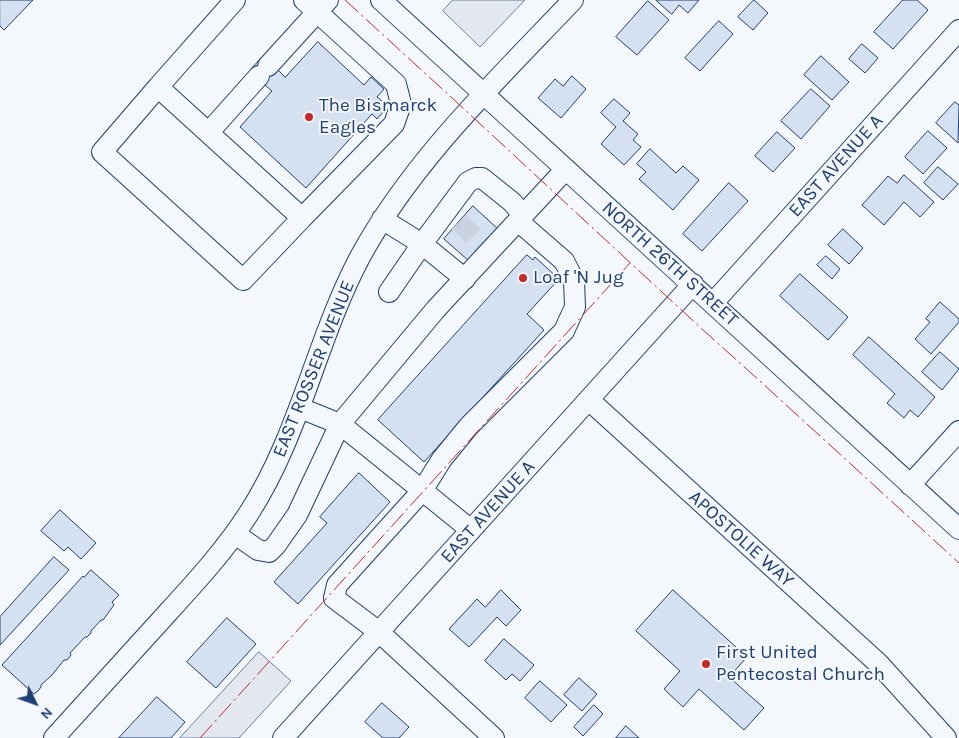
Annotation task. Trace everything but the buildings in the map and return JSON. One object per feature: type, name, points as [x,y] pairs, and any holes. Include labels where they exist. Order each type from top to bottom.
[{"type":"street","points":[[208,132],[264,71],[317,4],[396,84],[401,104],[394,124],[242,280],[102,152],[235,0]]},
{"type":"street","name":"NORTH 26TH STREET","points":[[381,0],[959,529]]},
{"type":"street","name":"EAST ROSSER AVENUE","points":[[54,738],[194,584],[235,534],[261,495],[273,472],[346,288],[382,219],[410,179],[484,95],[573,0]]},
{"type":"street","name":"EAST AVENUE A","points":[[713,303],[959,30]]},
{"type":"street","points":[[158,86],[302,218]]},
{"type":"street","points":[[235,534],[258,550],[269,552],[276,545],[297,515],[340,424],[436,309],[465,279],[487,250],[521,218],[566,170]]},
{"type":"street","points":[[389,292],[422,244],[453,217],[468,182],[476,178],[482,178],[512,202],[521,218],[564,261],[574,280],[575,308],[564,331],[469,426],[442,459],[422,490],[337,585],[334,598],[379,632],[494,738]]},
{"type":"street","points":[[382,219],[422,244],[465,279]]},
{"type":"street","name":"EAST AVENUE A","points":[[283,738],[693,284]]},
{"type":"street","name":"APOSTOLIE WAY","points":[[589,400],[892,678],[946,738]]},
{"type":"street","points":[[300,408],[340,424],[471,530]]},
{"type":"street","points":[[910,485],[959,431]]},
{"type":"shaded area","points":[[453,0],[525,0],[480,47],[443,11]]},
{"type":"shaded area","points":[[259,652],[291,681],[239,738],[180,738]]},
{"type":"tunnel","points":[[459,222],[484,247]]},
{"type":"power","points":[[345,0],[959,563]]},
{"type":"power","points":[[200,738],[630,263]]},
{"type":"place","name":"The Bismarck Eagles","points":[[309,117]]},
{"type":"place","name":"Loaf 'N Jug","points":[[523,278]]},
{"type":"place","name":"First United Pentecostal Church","points":[[706,664]]}]
